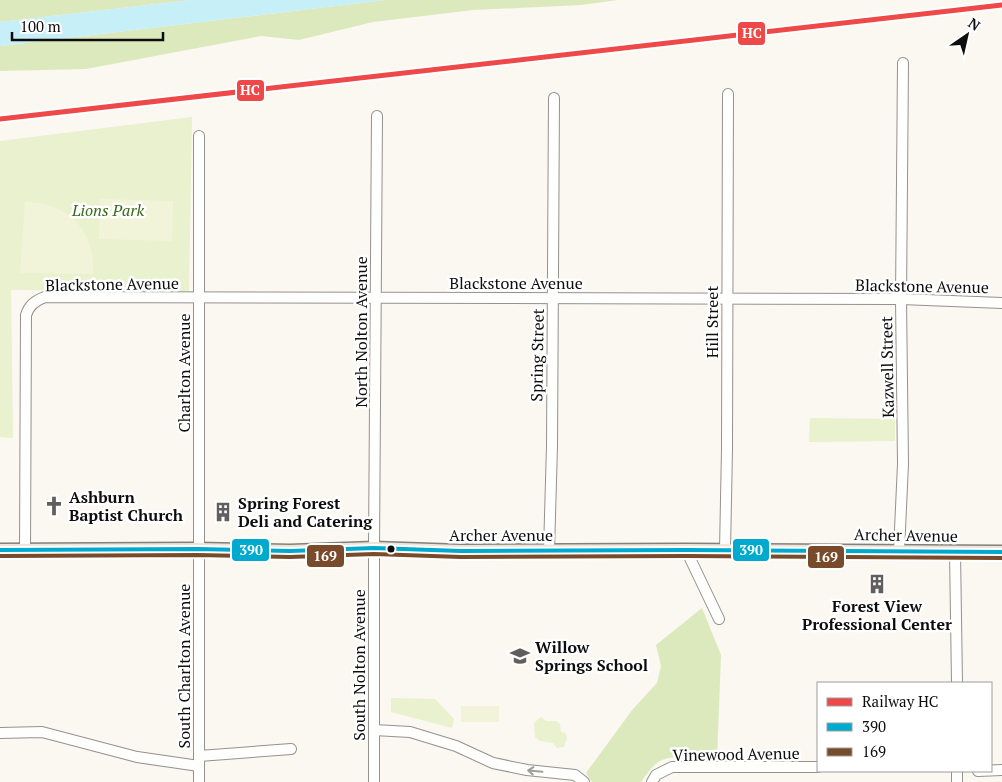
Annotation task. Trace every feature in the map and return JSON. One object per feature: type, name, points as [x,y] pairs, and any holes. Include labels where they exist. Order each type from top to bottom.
[{"type":"main road","name":"Archer Avenue","points":[[0,550],[198,549],[290,551],[374,548],[461,551],[1002,552]]},
{"type":"street","name":"Kazwell Street","points":[[899,551],[903,464],[901,299],[903,63]]},
{"type":"street","name":"Hill Street","points":[[724,550],[727,449],[728,94]]},
{"type":"street","name":"Spring Street","points":[[549,551],[554,98]]},
{"type":"street","name":"North Nolton Avenue","points":[[374,548],[377,116]]},
{"type":"street","name":"Charlton Avenue","points":[[198,549],[200,443],[199,136]]},
{"type":"street","name":"Blackstone Avenue","points":[[25,550],[26,323],[28,309],[32,304],[45,297],[901,299],[1002,303]]},
{"type":"street","name":"South Nolton Avenue","points":[[374,548],[374,782]]},
{"type":"street","name":"South Charlton Avenue","points":[[198,549],[198,782]]},
{"type":"street","points":[[686,550],[719,619]]},
{"type":"street","points":[[956,552],[956,682]]},
{"type":"street","points":[[374,730],[410,732],[456,746],[492,763],[527,770],[575,775],[583,781]]},
{"type":"street","points":[[0,733],[42,732],[137,757],[199,761],[291,749]]},
{"type":"street","name":"Vinewood Avenue","points":[[654,778],[672,767],[817,767]]},
{"type":"green space","points":[[0,0],[191,0],[0,22]]},
{"type":"green space","points":[[386,0],[618,0],[581,5],[473,10],[373,22],[299,40],[261,36],[86,69],[0,71],[0,46]]},
{"type":"green space","name":"Lions Park","points":[[192,117],[189,291],[11,290],[13,438],[0,437],[0,141]]},
{"type":"green space","points":[[100,199],[173,201],[172,241],[99,239]]},
{"type":"green space","points":[[25,202],[40,203],[54,207],[66,213],[76,222],[84,232],[90,245],[93,259],[93,274],[20,273]]},
{"type":"green space","points":[[810,418],[895,419],[895,441],[809,442]]},
{"type":"green space","points":[[702,608],[721,655],[717,760],[665,759],[654,765],[641,782],[592,782],[586,773],[633,709],[657,683],[661,666],[656,645]]},
{"type":"green space","points":[[391,698],[435,699],[454,719],[452,728],[391,712]]},
{"type":"green space","points":[[461,706],[499,706],[499,722],[461,722]]},
{"type":"green space","points":[[541,717],[546,721],[556,721],[560,724],[561,732],[565,733],[567,738],[564,747],[557,748],[553,743],[540,741],[535,737],[534,723]]},
{"type":"water","points":[[191,0],[386,0],[0,46],[0,22]]},
{"type":"rail line","name":"HC","points":[[0,119],[1002,5]]},
{"type":"transit line","name":"390","points":[[0,550],[198,549],[290,551],[374,548],[461,551],[1002,552]]},
{"type":"transit line","name":"169","points":[[0,556],[198,555],[290,557],[374,554],[461,557],[1002,558]]},
{"type":"place","name":"Ashburn Baptist Church","points":[[54,506]]},
{"type":"place","name":"Spring Forest Deli and Catering","points":[[223,512]]},
{"type":"place","name":"Forest View Professional Center","points":[[877,584]]},
{"type":"place","name":"Willow Springs School","points":[[520,656]]}]
